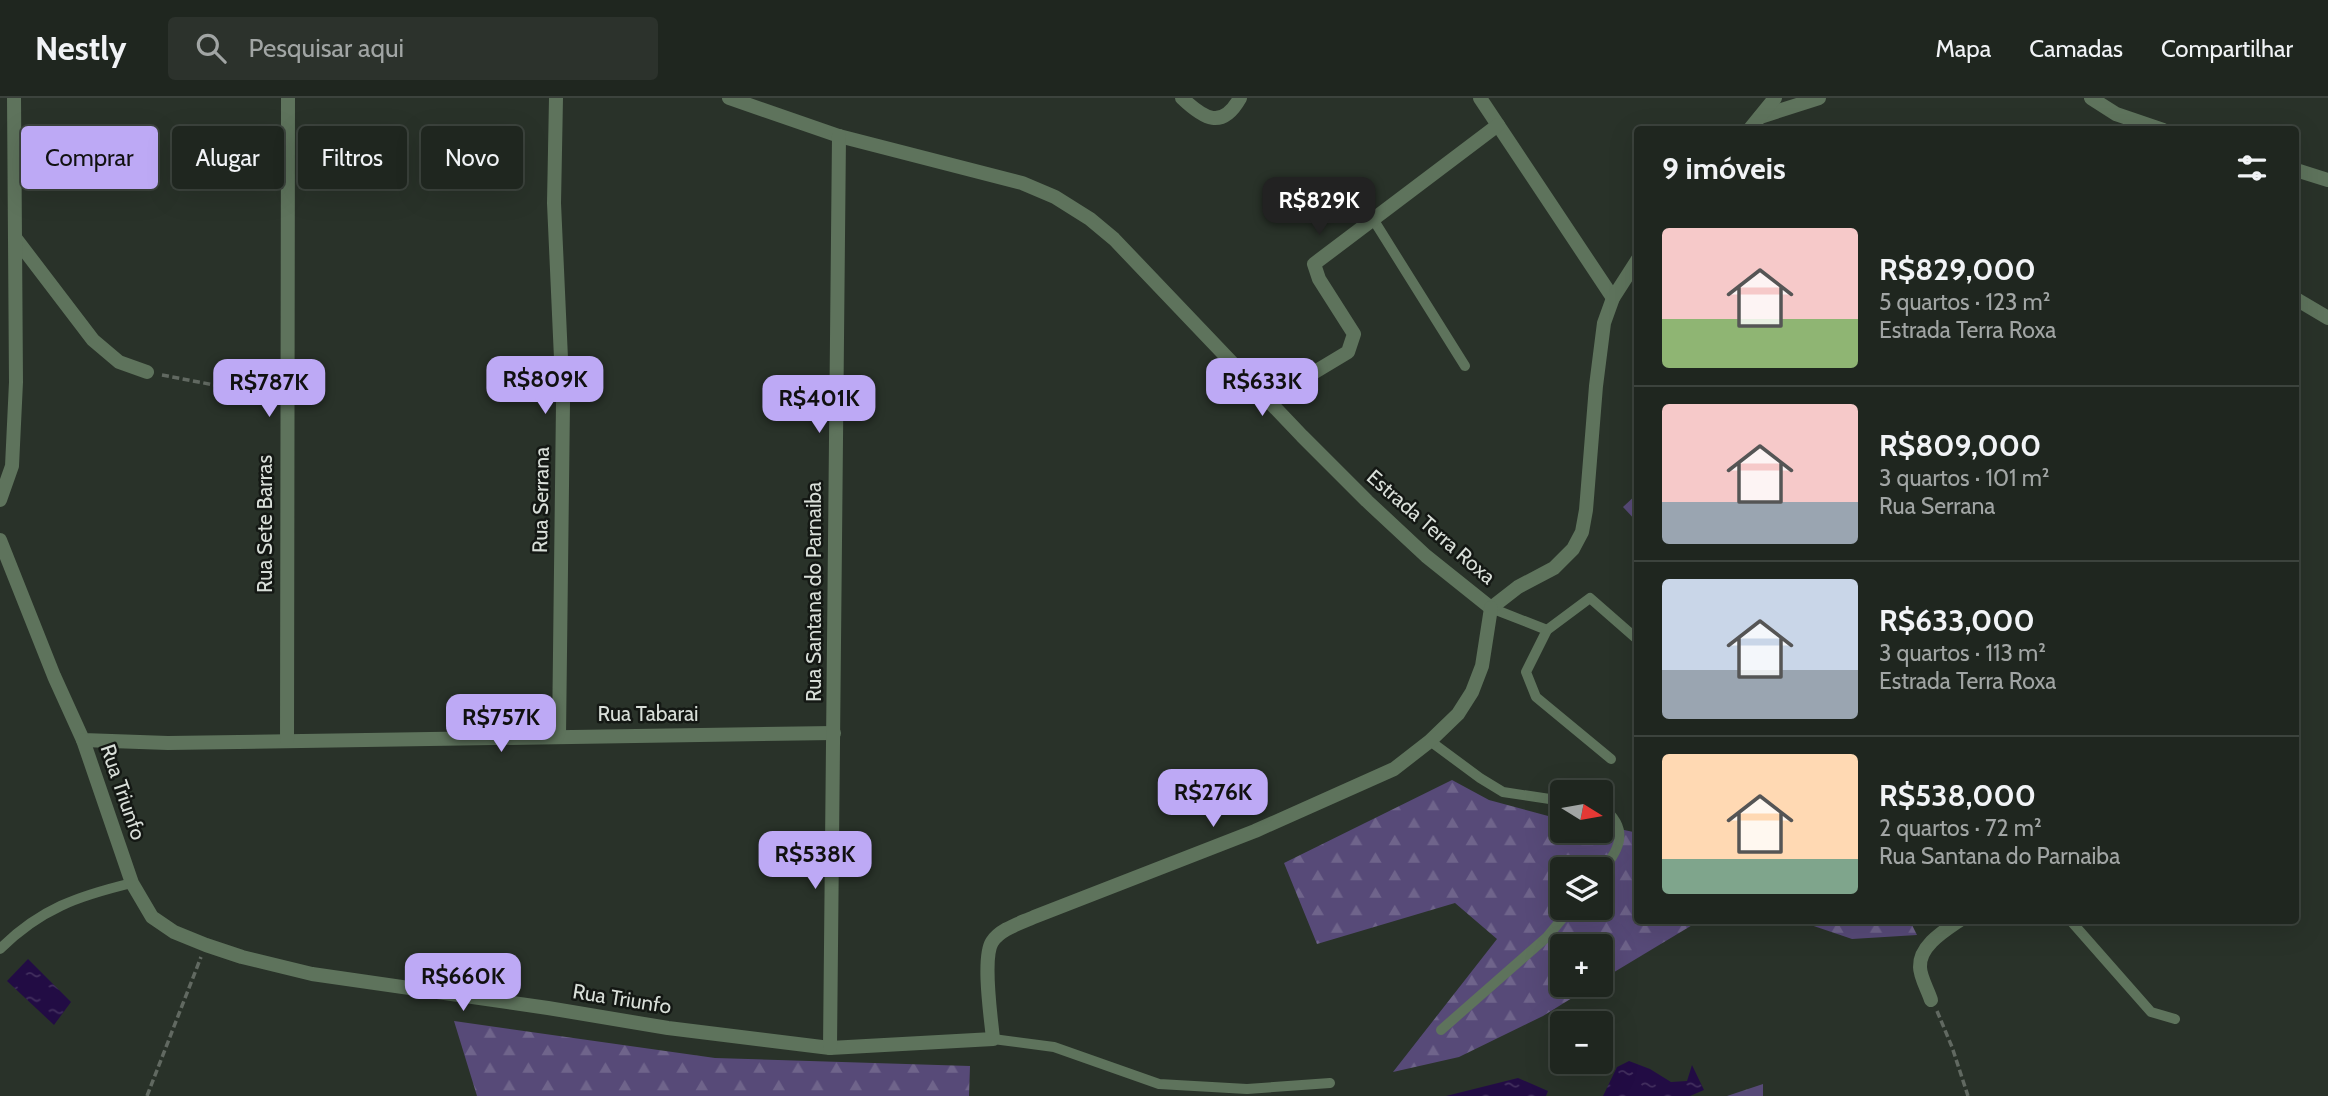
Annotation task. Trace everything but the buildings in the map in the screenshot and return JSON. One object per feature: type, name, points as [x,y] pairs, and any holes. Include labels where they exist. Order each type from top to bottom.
[{"type":"street","points":[[0,500],[12,466],[16,382],[14,98]]},
{"type":"street","name":"Rua Sete Barras","points":[[286,740],[288,98]]},
{"type":"street","name":"Rua Serrana","points":[[556,98],[554,203],[563,402],[559,736]]},
{"type":"street","name":"Estrada Terra Roxa","points":[[729,98],[839,136],[1022,183],[1055,197],[1090,219],[1114,239],[1330,464],[1416,547],[1491,608],[1518,587],[1554,568],[1573,549],[1582,532],[1604,323],[1613,298],[1634,265]]},
{"type":"street","points":[[1182,98],[1210,119],[1223,118],[1234,109],[1240,98]]},
{"type":"street","points":[[1480,98],[1613,298]]},
{"type":"street","points":[[1752,126],[1775,98]]},
{"type":"street","points":[[1759,117],[1819,98]]},
{"type":"street","points":[[2091,98],[2116,114],[2151,126]]},
{"type":"street","points":[[1268,400],[1348,352],[1354,334],[1320,279],[1314,264],[1498,125]]},
{"type":"street","name":"Rua Santana do Parnaiba","points":[[831,1048],[839,136]]},
{"type":"street","points":[[2299,171],[2328,180]]},
{"type":"street","points":[[16,239],[93,340],[118,362],[147,372]]},
{"type":"street","points":[[2299,301],[2328,318]]},
{"type":"street","name":"Rua Triunfo","points":[[0,540],[54,676],[83,740],[132,883],[152,917],[174,932],[242,957],[312,974],[668,1028],[831,1048],[993,1039]]},
{"type":"street","points":[[993,1039],[988,960],[991,943],[1001,933],[1034,917],[1290,816],[1394,769],[1430,741],[1458,714],[1472,692],[1482,666],[1491,608]]},
{"type":"street","name":"Rua Tabarai","points":[[168,743],[834,733]]},
{"type":"street","name":"Rua Triunfo","points":[[83,740],[168,743]]},
{"type":"street","points":[[1931,1000],[1920,968],[1922,956],[1930,944],[1955,924]]},
{"type":"lane","points":[[1373,219],[1465,366]]},
{"type":"lane","points":[[1611,759],[1536,697],[1526,672],[1547,631],[1590,598],[1634,636]]},
{"type":"lane","points":[[1491,608],[1547,631]]},
{"type":"lane","points":[[1430,741],[1503,792],[1550,800]]},
{"type":"lane","points":[[1613,857],[1620,838],[1619,824],[1614,817]]},
{"type":"lane","points":[[0,949],[15,933],[44,914],[94,892],[132,883]]},
{"type":"lane","points":[[1441,1030],[1547,937],[1561,920]]},
{"type":"lane","points":[[2074,924],[2151,1012],[2175,1019]]},
{"type":"lane","points":[[993,1039],[1054,1047],[1159,1084],[1247,1089],[1330,1083]]},
{"type":"path","points":[[147,372],[286,399]]},
{"type":"path","points":[[147,1096],[206,945]]},
{"type":"path","points":[[1931,1000],[1952,1047],[1968,1096]]},
{"type":"green space","points":[[1634,497],[1634,519],[1623,507]]},
{"type":"green space","points":[[1452,780],[1489,800],[1550,816],[1550,844],[1614,844],[1614,828],[1634,832],[1634,924],[1694,924],[1613,973],[1613,934],[1550,934],[1550,997],[1574,997],[1543,1016],[1459,1057],[1393,1072],[1497,939],[1455,903],[1317,944],[1284,863]]},
{"type":"green space","points":[[1808,924],[1912,924],[1917,935],[1852,939]]},
{"type":"green space","points":[[454,1021],[715,1058],[970,1066],[969,1096],[477,1096]]},
{"type":"green space","points":[[1763,1084],[1763,1096],[1727,1096]]},
{"type":"water","points":[[28,959],[71,1002],[54,1025],[7,981]]},
{"type":"water","points":[[1629,1061],[1650,1069],[1671,1082],[1687,1081],[1692,1065],[1704,1090],[1690,1096],[1603,1096],[1617,1067]]},
{"type":"water","points":[[1518,1078],[1548,1091],[1546,1096],[1446,1096]]}]
